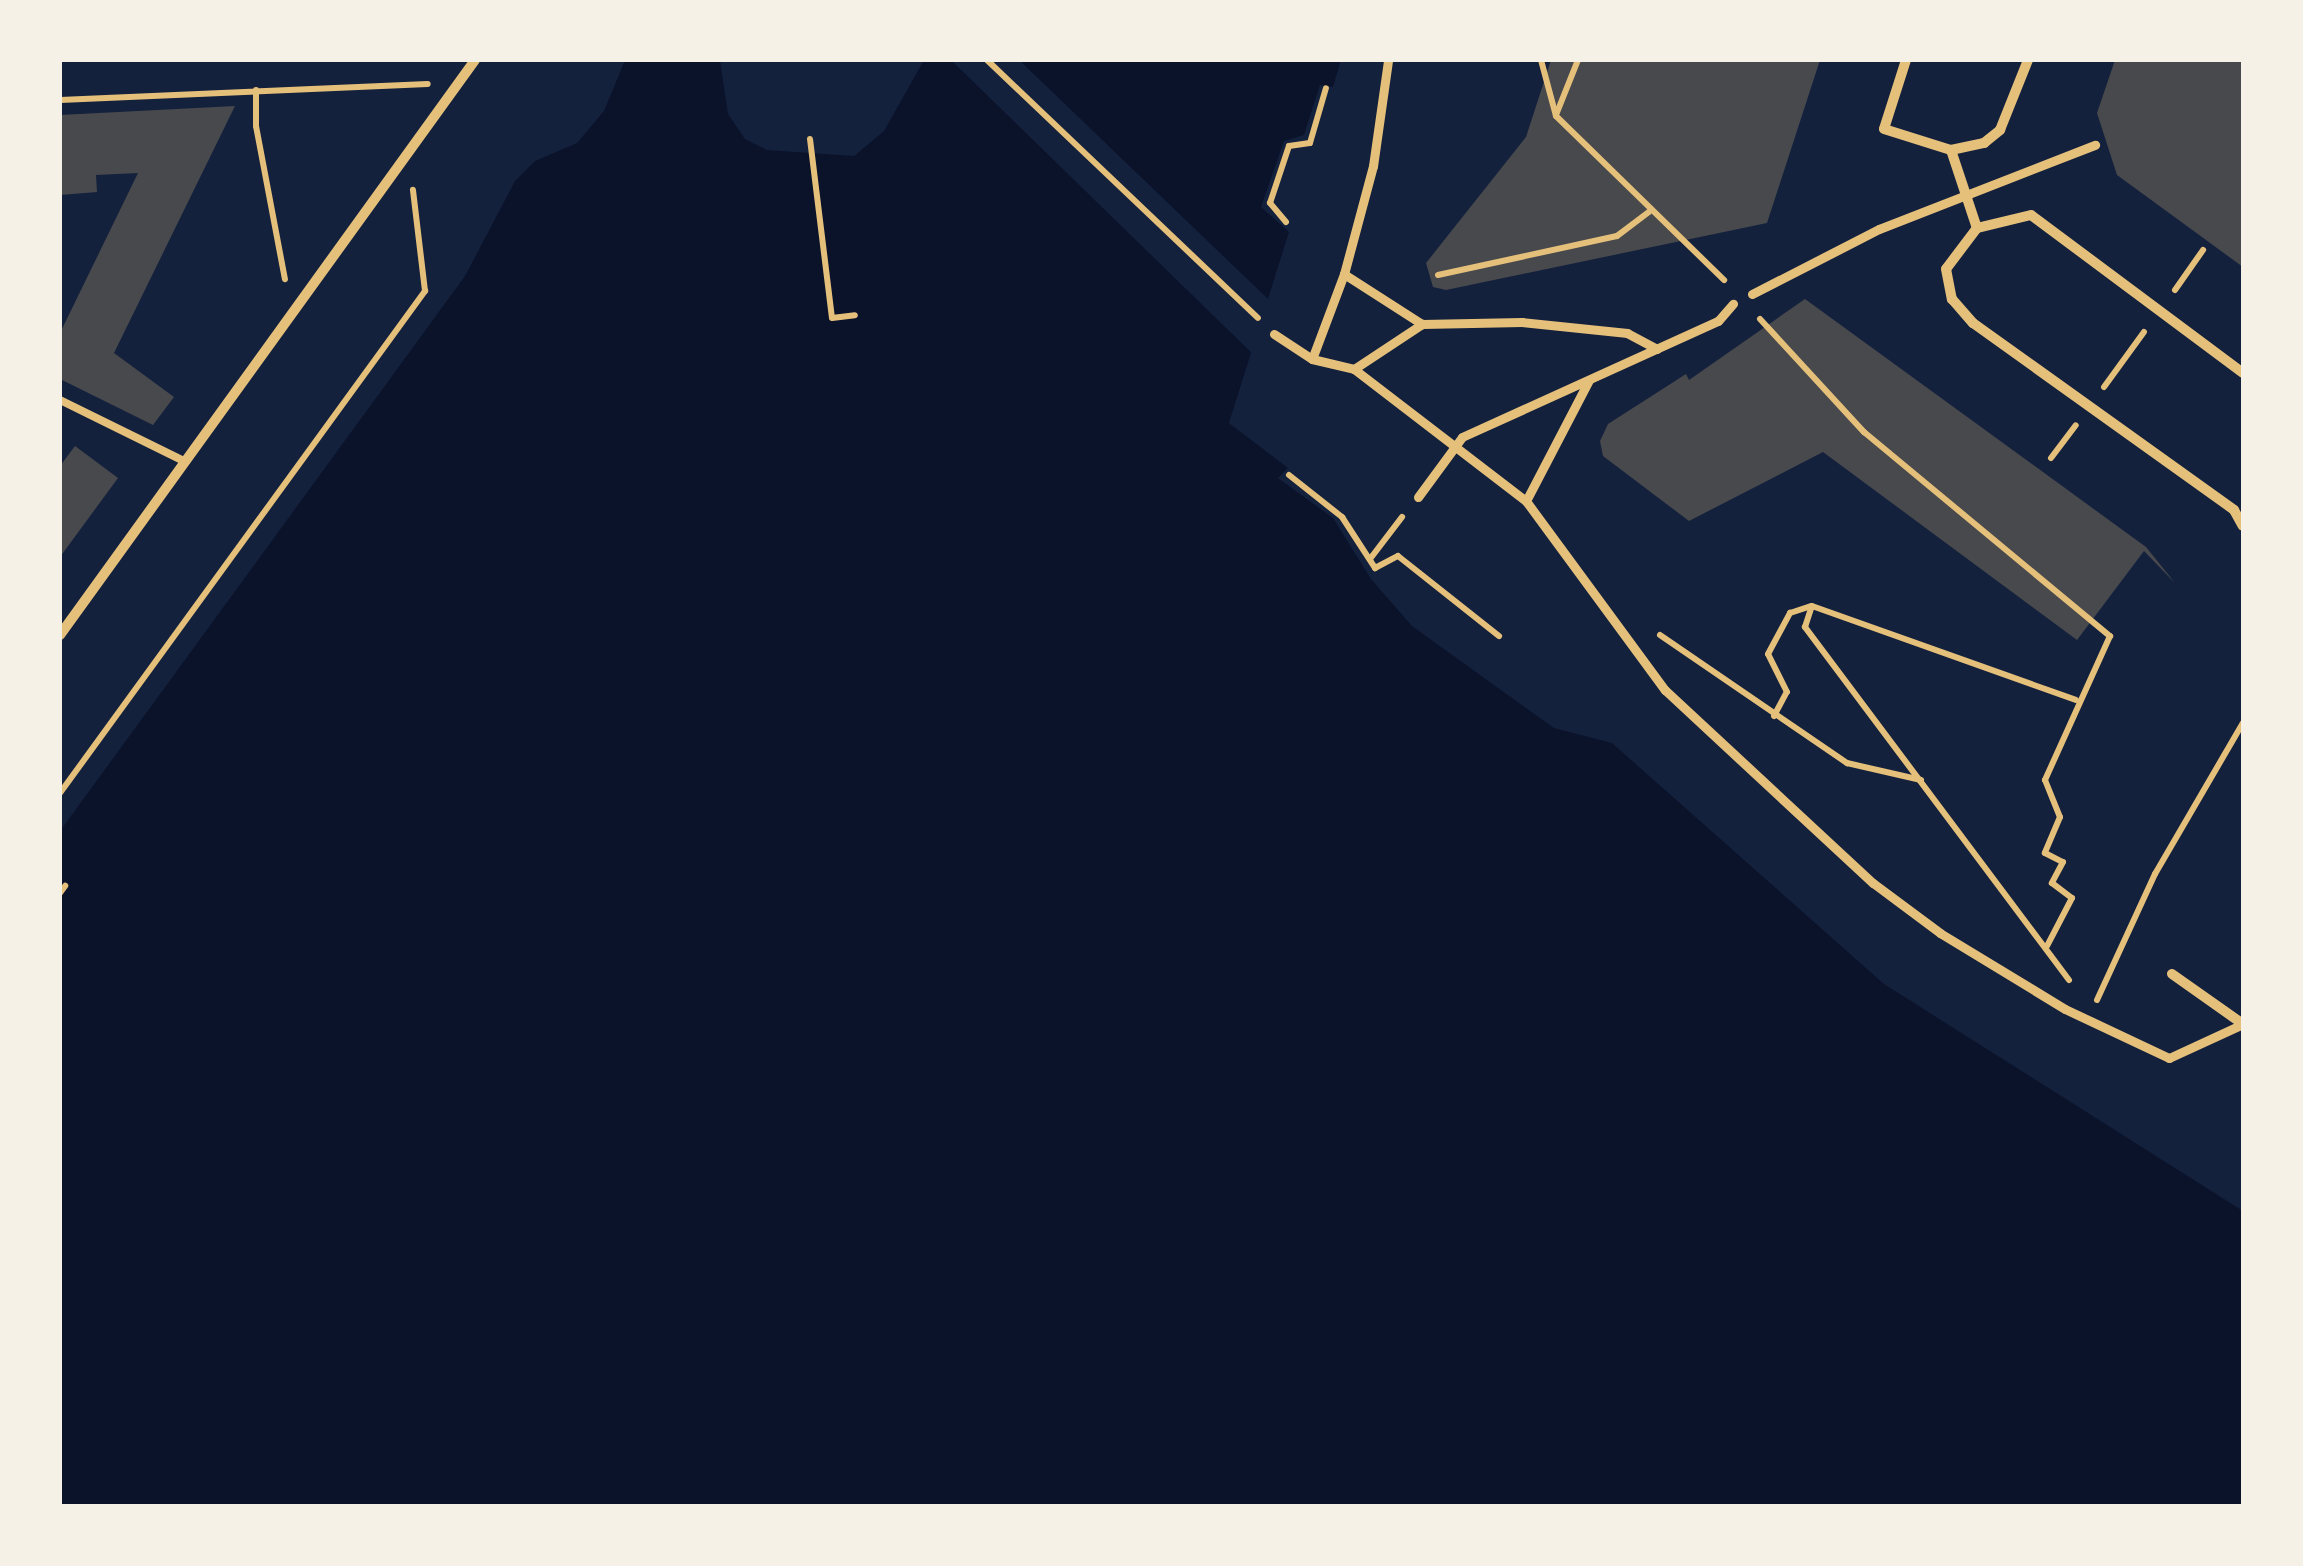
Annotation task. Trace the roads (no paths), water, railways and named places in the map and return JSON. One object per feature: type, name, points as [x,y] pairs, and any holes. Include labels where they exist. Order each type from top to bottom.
[{"type":"street","points":[[60,635],[292,319],[474,60]]},
{"type":"street","points":[[1312,359],[1344,274],[1373,166],[1388,60]]},
{"type":"street","points":[[1906,60],[1884,129],[1951,150],[1984,143],[2000,130],[2028,60]]},
{"type":"street","points":[[1752,294],[1964,193],[2095,145]]},
{"type":"street","points":[[1951,150],[1977,228]]},
{"type":"street","points":[[2243,373],[2030,215],[1977,228],[1946,269],[1956,307],[2234,510],[2243,526]]},
{"type":"street","points":[[1344,274],[1422,324]]},
{"type":"street","points":[[1418,496],[1454,446],[1718,321],[1732,304]]},
{"type":"street","points":[[1354,369],[1422,324],[1522,322],[1626,333],[1658,349]]},
{"type":"street","points":[[1274,334],[1312,359],[1354,369],[1526,501],[1664,690],[1873,883],[1940,933],[2088,1019],[2169,1058],[2243,1024]]},
{"type":"street","points":[[1526,501],[1588,380]]},
{"type":"street","points":[[2234,510],[2243,498]]},
{"type":"street","points":[[2172,974],[2243,1024]]},
{"type":"lane","points":[[60,400],[186,462]]},
{"type":"water","points":[[625,60],[720,60],[728,114],[745,139],[767,150],[854,156],[884,131],[924,60],[1341,60],[1333,87],[1320,85],[1304,135],[1284,141],[1261,207],[1289,232],[1229,423],[1288,468],[1278,478],[1333,518],[1371,579],[1412,626],[1554,728],[1612,743],[1884,984],[2243,1211],[2241,1506],[60,1506],[60,831],[465,276],[515,181],[535,161],[577,143],[604,111]]}]
